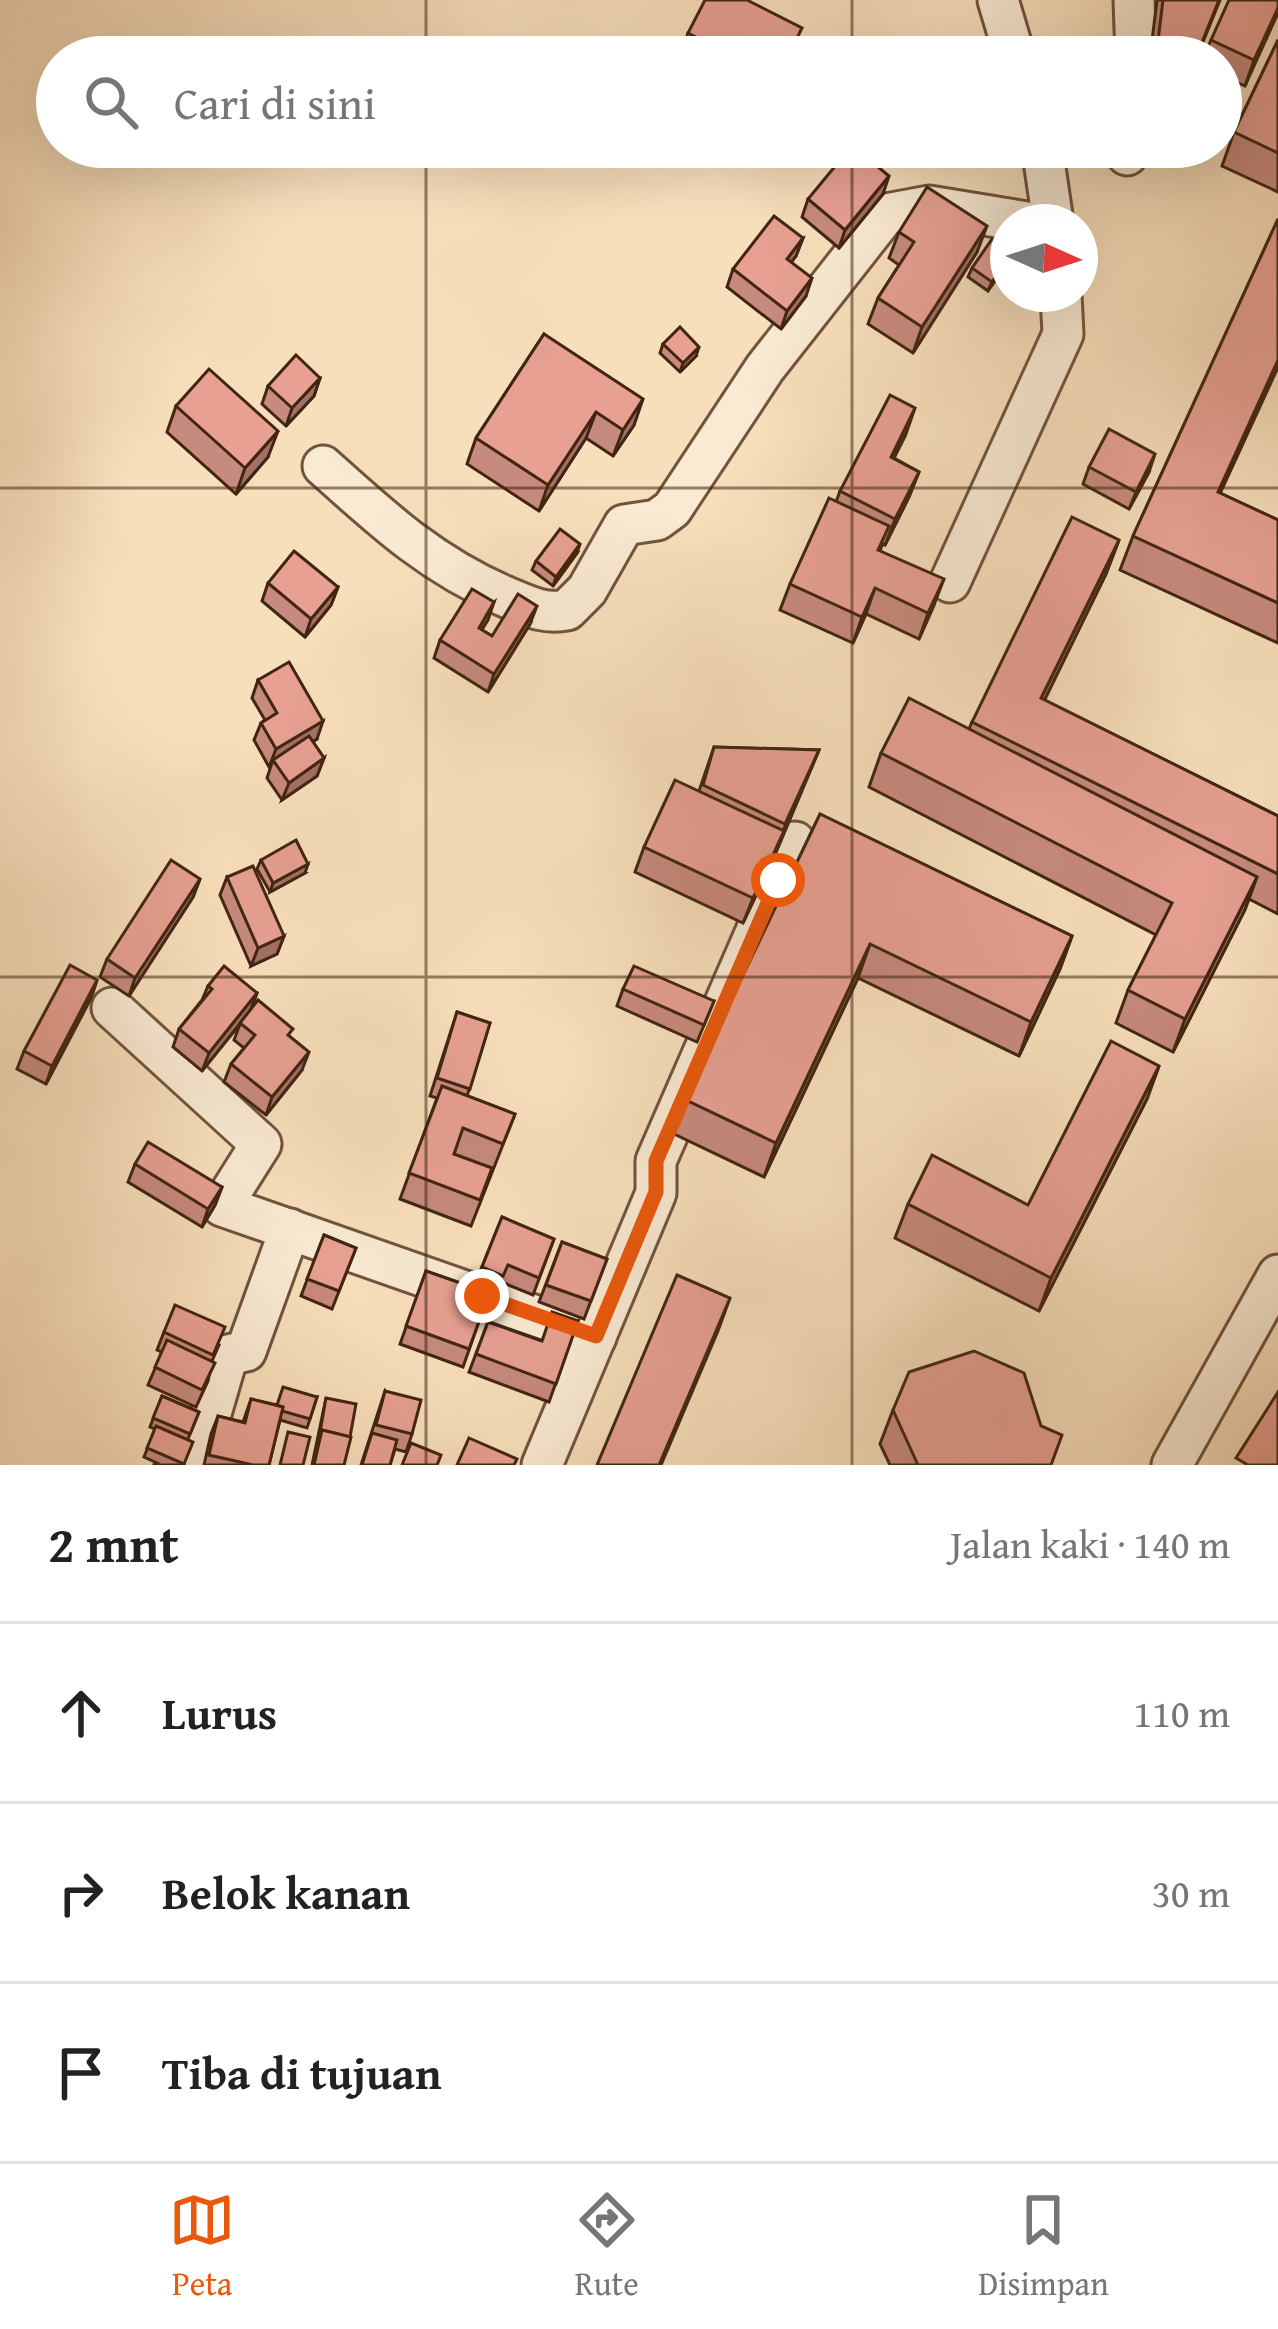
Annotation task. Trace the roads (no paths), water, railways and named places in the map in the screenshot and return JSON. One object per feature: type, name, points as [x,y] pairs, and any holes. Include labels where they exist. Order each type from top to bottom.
[{"type":"street","points":[[998,0],[1009,36]]},
{"type":"street","points":[[1134,0],[1135,36]]},
{"type":"street","points":[[1045,168],[1050,204]]},
{"type":"street","points":[[323,466],[408,542],[464,578],[541,611],[561,611],[586,590],[624,525],[657,520],[671,509],[765,368],[886,214],[929,206],[990,216]]},
{"type":"street","points":[[950,582],[1063,334],[1062,312]]},
{"type":"street","points":[[542,1465],[656,1192],[656,1161],[795,842]]},
{"type":"street","points":[[112,1008],[261,1144],[222,1206],[596,1336]]},
{"type":"street","points":[[196,1465],[228,1355],[246,1351],[290,1229]]},
{"type":"street","points":[[1172,1465],[1278,1274]]}]
